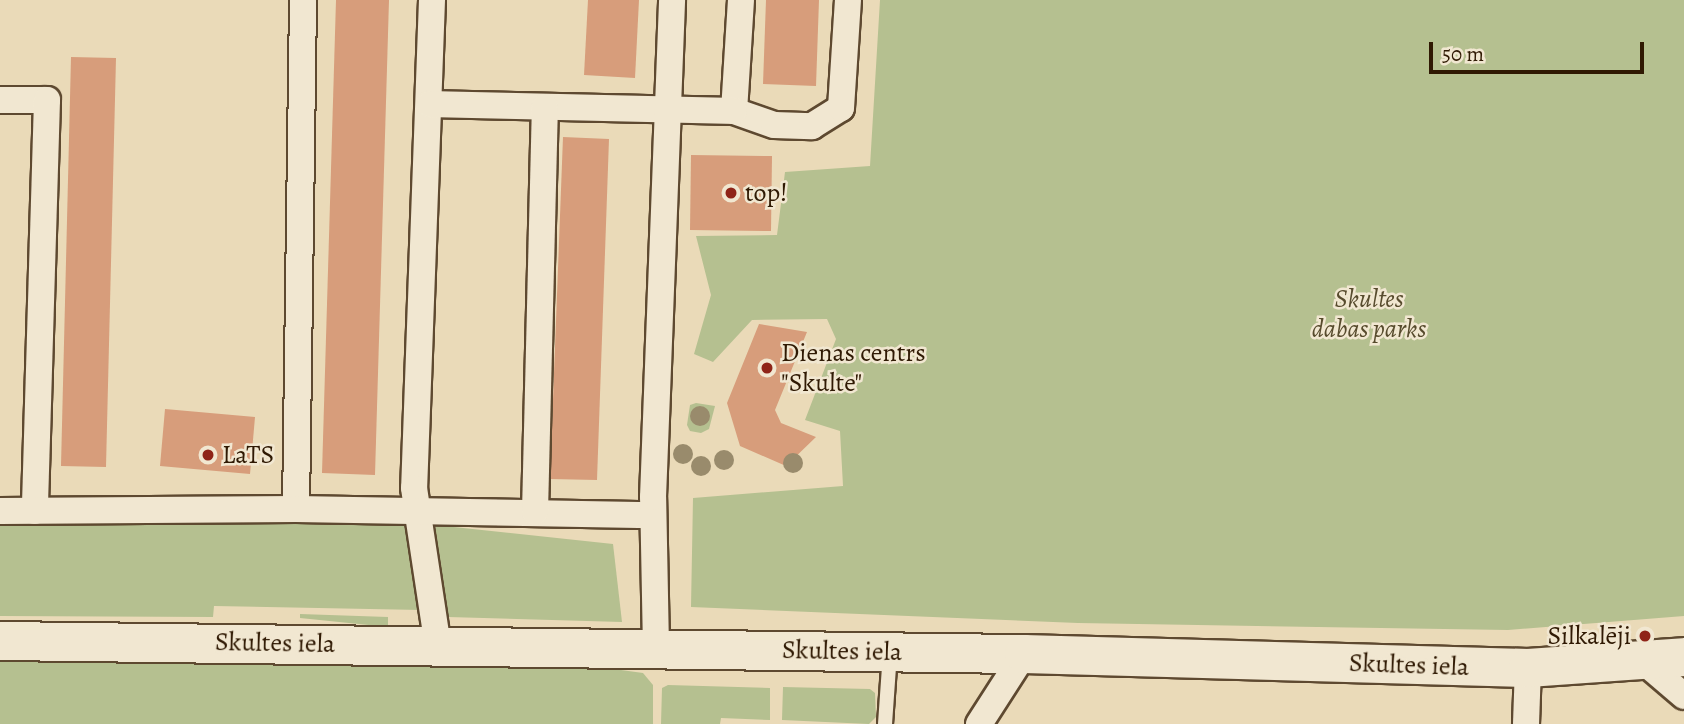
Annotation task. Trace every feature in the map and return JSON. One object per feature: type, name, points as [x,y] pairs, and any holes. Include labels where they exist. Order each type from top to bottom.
[{"type":"main road","name":"Skultes iela","points":[[0,641],[1024,654],[1528,668],[1684,657]]},
{"type":"street","points":[[296,509],[303,0]]},
{"type":"street","points":[[432,0],[414,488],[438,646]]},
{"type":"street","points":[[656,648],[653,515],[672,0]]},
{"type":"street","points":[[734,111],[741,0]]},
{"type":"street","points":[[430,104],[734,111],[775,125],[812,126],[841,108],[848,0]]},
{"type":"street","points":[[0,100],[47,100],[35,511]]},
{"type":"street","points":[[535,512],[545,107]]},
{"type":"street","points":[[0,511],[296,509],[653,515]]},
{"type":"street","points":[[979,724],[1024,654]]},
{"type":"street","points":[[1642,660],[1684,696]]},
{"type":"street","points":[[1526,724],[1528,668]]},
{"type":"lane","points":[[885,724],[890,652]]},
{"type":"green space","name":"Skultes dabas parks","points":[[880,0],[1684,0],[1684,616],[1508,630],[1078,623],[691,607],[693,498],[843,486],[840,431],[805,420],[836,339],[827,319],[752,320],[713,362],[694,354],[711,295],[696,236],[777,235],[785,172],[870,166]]},
{"type":"green space","points":[[696,403],[715,406],[709,429],[701,433],[690,431],[687,425],[690,405]]},
{"type":"green space","points":[[412,518],[421,610],[214,606],[213,617],[0,616],[0,526]]},
{"type":"green space","points":[[435,525],[613,544],[622,622],[448,617]]},
{"type":"green space","points":[[300,614],[388,617],[388,627],[300,618]]},
{"type":"green space","points":[[0,656],[555,661],[643,673],[653,685],[653,724],[0,724]]},
{"type":"green space","points":[[668,685],[770,688],[770,720],[721,718],[720,724],[661,724],[662,688]]},
{"type":"green space","points":[[783,687],[870,689],[875,693],[876,717],[869,724],[782,720]]},
{"type":"building","points":[[336,0],[389,0],[375,475],[322,473]]},
{"type":"building","points":[[588,0],[639,0],[635,78],[584,75]]},
{"type":"building","points":[[766,0],[819,0],[816,86],[763,84]]},
{"type":"building","points":[[71,57],[116,58],[106,467],[61,466]]},
{"type":"building","points":[[563,137],[609,139],[597,480],[550,479]]},
{"type":"building","name":"top!","points":[[691,155],[772,156],[771,231],[690,230]]},
{"type":"building","name":"Dienas centrs \"Skulte\"","points":[[759,324],[807,332],[775,410],[781,423],[816,437],[786,466],[740,446],[727,403]]},
{"type":"building","points":[[165,409],[255,417],[250,474],[160,466]]},
{"type":"place","name":"top!","points":[[731,193]]},
{"type":"place","name":"Dienas centrs \"Skulte\"","points":[[767,368]]},
{"type":"place","name":"LaTS","points":[[208,455]]},
{"type":"place","name":"Silkalēji","points":[[1645,636]]}]
